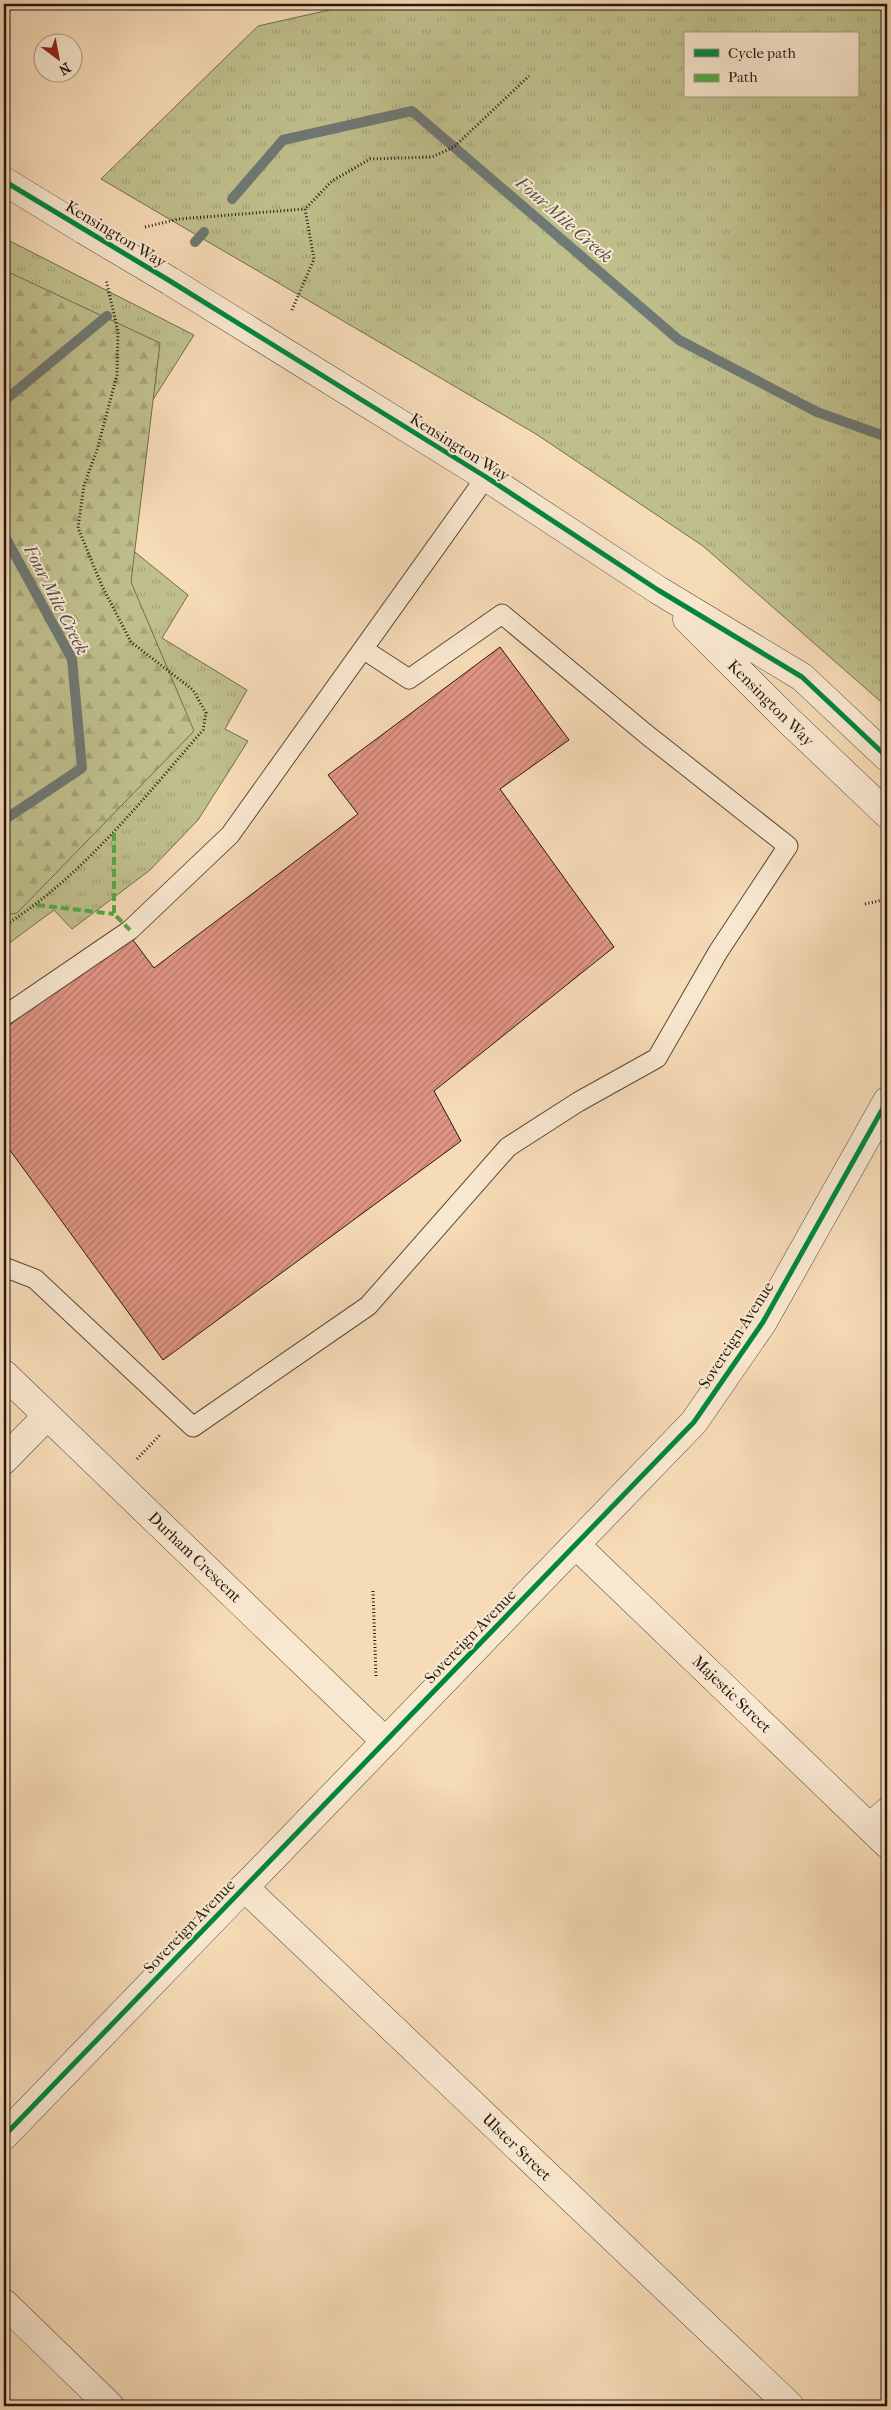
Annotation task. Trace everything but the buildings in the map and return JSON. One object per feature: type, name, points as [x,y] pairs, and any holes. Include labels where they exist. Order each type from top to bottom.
[{"type":"street","name":"Kensington Way","points":[[4,181],[170,281],[486,478],[658,590],[802,677],[887,757]]},
{"type":"street","name":"Kensington Way","points":[[658,590],[785,717],[887,814]]},
{"type":"street","name":"Sovereign Avenue","points":[[4,2136],[576,1545],[699,1414],[763,1322],[887,1101]]},
{"type":"street","name":"Durham Crescent","points":[[4,1374],[46,1417],[116,1481],[385,1741]]},
{"type":"street","points":[[4,1460],[46,1417]]},
{"type":"street","name":"Majestic Street","points":[[576,1545],[881,1828]]},
{"type":"street","name":"Ulster Street","points":[[244,1887],[790,2406]]},
{"type":"street","points":[[4,2303],[110,2406]]},
{"type":"lane","points":[[4,1016],[130,930],[230,835],[486,478]]},
{"type":"lane","points":[[4,1267],[35,1279],[193,1427],[368,1306],[508,1147],[578,1102],[658,1058],[718,952],[788,846],[646,734],[502,614],[409,679],[363,649]]},
{"type":"path","points":[[138,229],[179,219],[305,209],[332,181],[370,159],[432,157],[454,146],[529,76]]},
{"type":"path","points":[[292,310],[314,259],[305,209]]},
{"type":"path","points":[[4,926],[37,905],[114,833],[203,730],[206,713],[193,690],[130,642],[102,586],[78,528],[84,486],[97,450],[117,375],[118,331],[106,276]]},
{"type":"path","points":[[865,904],[887,899]]},
{"type":"path","points":[[116,1481],[180,1415]]},
{"type":"path","points":[[373,1591],[376,1676]]},
{"type":"green space","points":[[356,4],[887,4],[887,707],[703,546],[536,434],[101,179],[258,26]]},
{"type":"green space","points":[[4,238],[194,335],[83,510],[188,595],[162,638],[247,690],[225,729],[248,741],[198,820],[150,870],[72,929],[54,910],[4,947]]},
{"type":"green space","points":[[4,270],[160,343],[131,582],[194,731],[17,913],[4,915]]},
{"type":"waterway","name":"Four Mile Creek","points":[[232,199],[283,140],[412,111],[679,340],[817,412],[887,437]]},
{"type":"waterway","name":"Four Mile Creek","points":[[195,242],[204,232]]},
{"type":"waterway","name":"Four Mile Creek","points":[[4,401],[107,316]]},
{"type":"waterway","name":"Four Mile Creek","points":[[4,535],[72,659],[82,768],[4,820]]},
{"type":"marked path","points":[[114,833],[114,914],[130,930]]},
{"type":"marked path","points":[[37,905],[114,914]]},
{"type":"cycle path","points":[[4,181],[170,281],[486,477],[658,590],[802,677],[887,757]]},
{"type":"cycle path","points":[[4,2136],[694,1422],[763,1322],[887,1101]]}]
